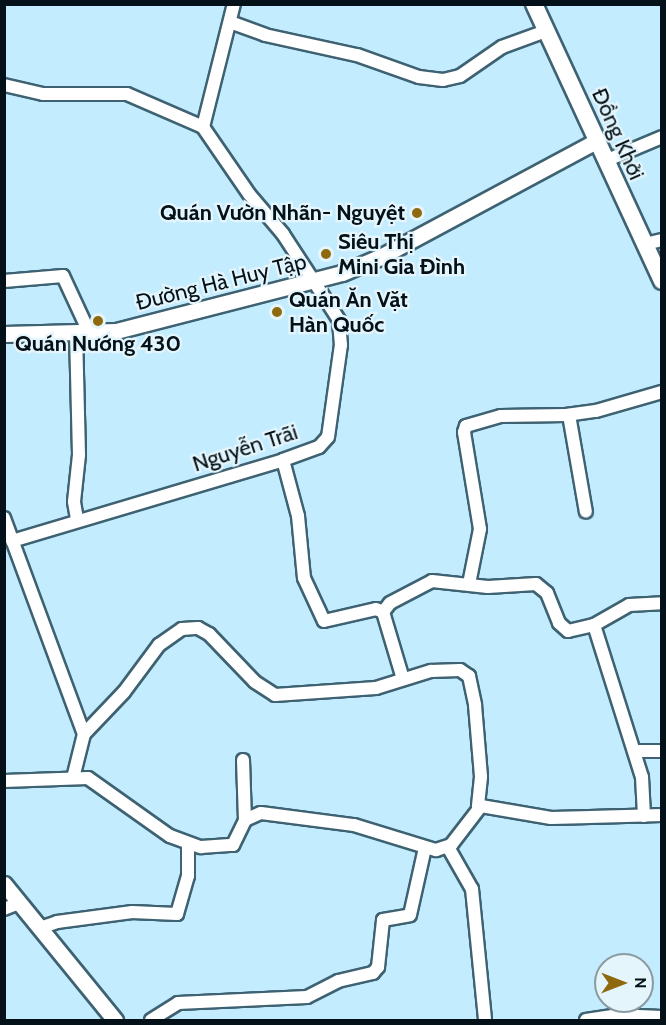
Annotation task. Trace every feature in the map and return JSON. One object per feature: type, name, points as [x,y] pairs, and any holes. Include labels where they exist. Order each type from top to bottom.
[{"type":"main road","name":"Đồng Khởi","points":[[534,4],[604,161],[662,281]]},
{"type":"street","points":[[203,127],[234,4]]},
{"type":"street","points":[[230,22],[265,35],[357,56],[436,80],[460,76],[502,46],[546,31]]},
{"type":"street","points":[[4,85],[43,94],[127,94],[203,127],[315,281]]},
{"type":"street","points":[[604,161],[662,137]]},
{"type":"street","name":"Đường Hà Huy Tập","points":[[4,334],[117,331],[315,281],[378,258],[596,141]]},
{"type":"street","points":[[645,244],[662,240]]},
{"type":"street","points":[[4,281],[63,276],[82,332],[79,455],[74,501],[77,519]]},
{"type":"street","name":"Nguyễn Trãi","points":[[12,541],[77,519],[283,460],[318,447],[328,437],[342,331],[335,311],[315,281]]},
{"type":"street","points":[[469,584],[480,529],[463,428],[501,416],[569,415],[662,392]]},
{"type":"street","points":[[569,415],[586,512]]},
{"type":"street","points":[[283,460],[298,516],[304,578],[324,621],[376,609],[383,612]]},
{"type":"street","points":[[4,518],[84,734]]},
{"type":"street","points":[[383,612],[390,603],[423,584],[443,579],[488,587],[536,584],[547,593],[563,628],[573,631],[594,625],[629,605],[662,603]]},
{"type":"street","points":[[383,612],[402,679]]},
{"type":"street","points":[[594,625],[642,777],[644,816]]},
{"type":"street","points":[[73,778],[84,734],[124,692],[159,645],[182,629],[198,628],[209,634],[255,682],[275,695],[376,688],[402,679],[450,670],[469,676],[481,777],[478,807],[448,847]]},
{"type":"street","points":[[634,750],[662,751]]},
{"type":"street","points":[[4,782],[73,778],[96,782],[170,836],[188,845],[231,846],[245,820],[243,760]]},
{"type":"street","points":[[478,807],[559,818],[662,815]]},
{"type":"street","points":[[245,820],[261,813],[298,816],[354,825],[425,848],[448,847]]},
{"type":"street","points":[[40,928],[57,922],[132,912],[177,914],[188,876],[188,845]]},
{"type":"street","points":[[448,847],[472,889],[485,1020]]},
{"type":"street","points":[[151,1020],[178,1003],[307,997],[338,981],[374,973],[378,967],[383,920],[410,915],[425,848]]},
{"type":"street","points":[[4,884],[12,906],[40,928],[116,1020]]},
{"type":"street","points":[[586,1020],[616,1015],[662,1017]]},
{"type":"place","name":"Quán Vườn Nhãn- Nguyệt","points":[[417,213]]},
{"type":"place","name":"Siêu Thị Mini Gia Đình","points":[[326,254]]},
{"type":"place","name":"Quán Ăn Vặt Hàn Quốc","points":[[277,312]]},
{"type":"place","name":"Quán Nướng 430","points":[[98,321]]}]
